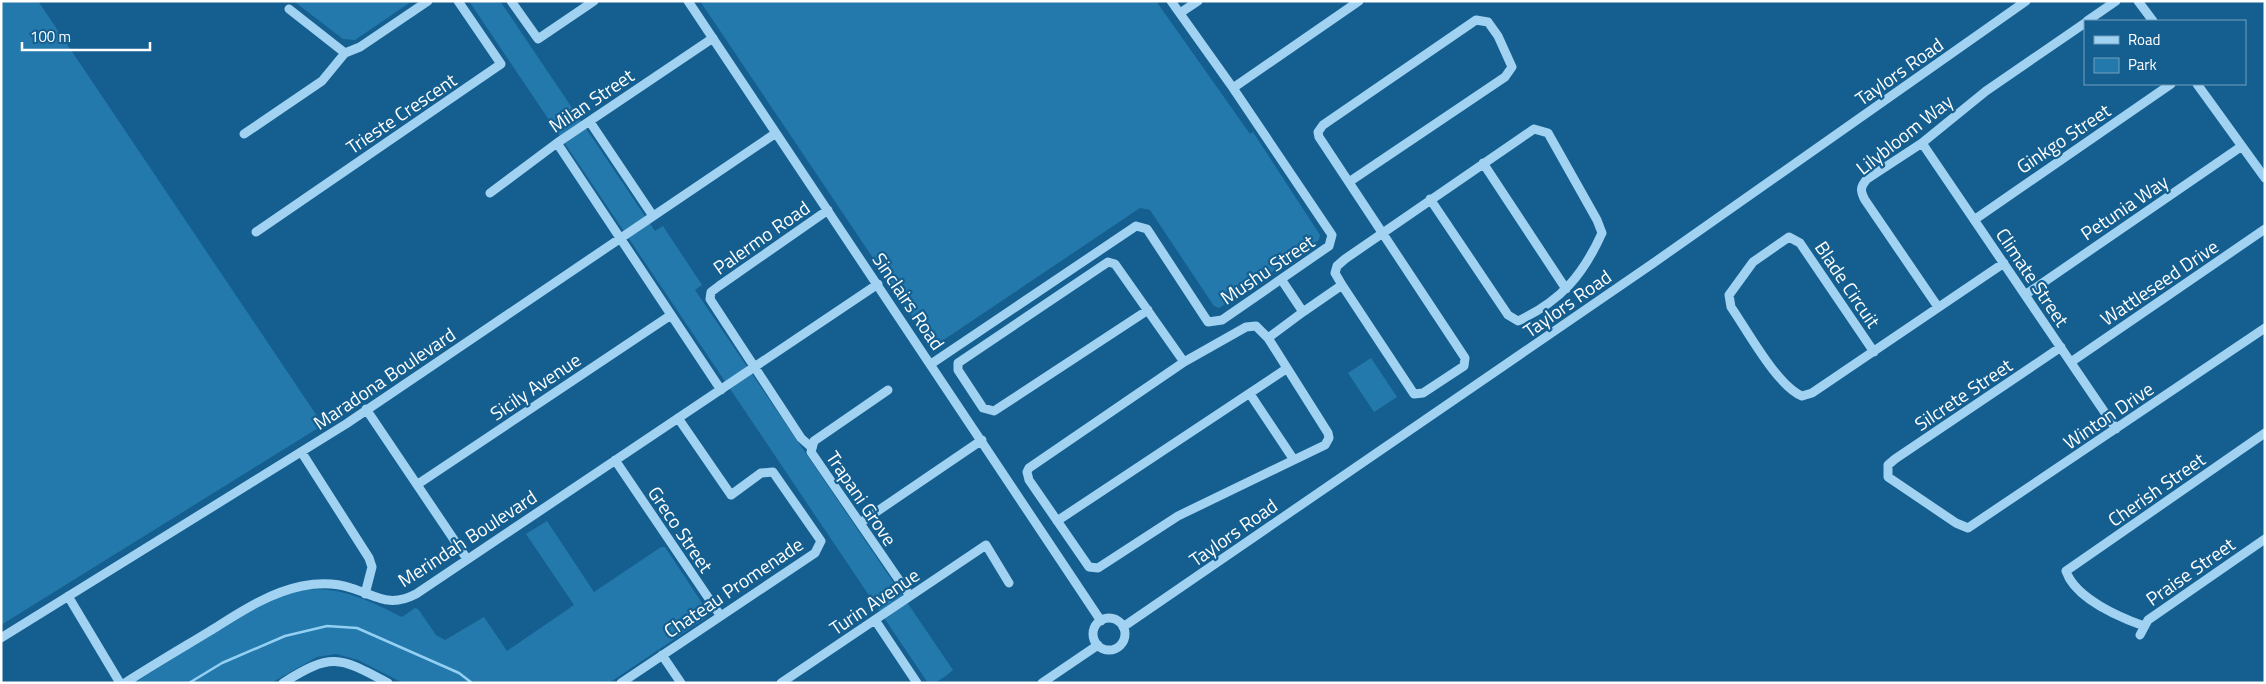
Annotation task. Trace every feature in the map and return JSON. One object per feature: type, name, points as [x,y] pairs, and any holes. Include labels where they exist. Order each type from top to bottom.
[{"type":"street","points":[[244,134],[322,81],[345,53],[360,47],[428,1]]},
{"type":"street","name":"Trieste Crescent","points":[[256,232],[501,64],[458,1]]},
{"type":"street","points":[[512,1],[538,39],[594,1]]},
{"type":"street","name":"Sinclairs Road","points":[[688,1],[1101,621]]},
{"type":"street","name":"Mushu Street","points":[[931,364],[1136,226],[1147,229],[1208,322],[1222,320],[1329,246],[1332,235],[1233,88],[1171,1]]},
{"type":"street","points":[[1180,13],[1198,1]]},
{"type":"street","points":[[1233,88],[1359,1]]},
{"type":"street","name":"Taylors Road","points":[[1123,627],[1674,248],[2026,1]]},
{"type":"street","name":"Lilybloom Way","points":[[2089,20],[2116,1]]},
{"type":"street","points":[[2138,1],[2152,20]]},
{"type":"street","points":[[289,9],[345,53]]},
{"type":"street","points":[[1349,182],[1505,77],[1512,67],[1498,36],[1488,22],[1476,20],[1323,125],[1318,132],[1319,137],[1382,233],[1465,358],[1464,366],[1423,394],[1414,394],[1342,285],[1335,272],[1337,266],[1382,233],[1430,199],[1534,129],[1548,133],[1597,220],[1602,233],[1579,274],[1566,289],[1533,314],[1518,321],[1508,315],[1430,199]]},
{"type":"street","name":"Lilybloom Way","points":[[1938,308],[1861,191],[1862,185],[1867,179],[1922,143],[1982,95],[2084,23]]},
{"type":"street","name":"Milan Street","points":[[490,193],[557,143],[712,38]]},
{"type":"street","name":"Ginkgo Street","points":[[1974,220],[2170,85]]},
{"type":"street","points":[[2198,85],[2265,178]]},
{"type":"street","points":[[590,122],[653,216]]},
{"type":"street","name":"Maradona Boulevard","points":[[1,638],[302,453],[776,133]]},
{"type":"street","points":[[557,143],[721,390]]},
{"type":"street","name":"Climate Street","points":[[1922,143],[2116,430]]},
{"type":"street","name":"Petunia Way","points":[[2025,295],[2242,146]]},
{"type":"street","points":[[1483,163],[1566,289]]},
{"type":"street","name":"Palermo Road","points":[[811,447],[801,438],[710,299],[711,292],[828,210]]},
{"type":"street","name":"Wattleseed Drive","points":[[2071,362],[2265,229]]},
{"type":"street","name":"Blade Circuit","points":[[1874,352],[1800,243],[1790,237],[1753,262],[1729,296],[1732,307],[1771,367],[1793,393],[1802,396],[1812,393],[1874,352],[2004,263]]},
{"type":"street","points":[[1148,310],[994,411],[983,408],[958,370],[958,363],[1108,262],[1116,264],[1148,310],[1184,362]]},
{"type":"street","points":[[1281,279],[1303,312]]},
{"type":"street","name":"Merindah Boulevard","points":[[125,683],[246,609],[287,590],[321,584],[350,588],[380,600],[401,600],[416,594],[878,284]]},
{"type":"street","points":[[1268,338],[1342,285]]},
{"type":"street","name":"Sicily Avenue","points":[[418,484],[671,315]]},
{"type":"street","points":[[1250,325],[1260,329],[1268,338],[1329,438],[1321,448],[1178,516],[1098,568],[1093,569],[1086,564],[1029,480],[1027,472],[1029,468],[1184,362],[1250,325]]},
{"type":"street","name":"Winton Drive","points":[[1968,528],[2265,328]]},
{"type":"street","name":"Silcrete Street","points":[[1968,528],[1956,523],[1893,482],[1887,471],[1888,465],[2061,347]]},
{"type":"street","points":[[1057,521],[1286,369]]},
{"type":"street","name":"Trapani Grove","points":[[888,390],[814,441],[811,452],[910,596]]},
{"type":"street","points":[[1250,394],[1294,460]]},
{"type":"street","points":[[366,410],[418,484],[467,559]]},
{"type":"street","name":"Chateau Promenade","points":[[621,683],[815,553],[821,541],[774,472],[761,473],[731,495],[678,418]]},
{"type":"street","name":"Cherish Street","points":[[2142,630],[2081,594],[2066,572],[2265,433]]},
{"type":"street","points":[[860,523],[982,440]]},
{"type":"street","points":[[302,453],[369,558],[372,567],[365,594]]},
{"type":"street","name":"Greco Street","points":[[615,460],[720,615]]},
{"type":"street","name":"Praise Street","points":[[2142,630],[2159,612],[2265,539]]},
{"type":"street","name":"Turin Avenue","points":[[781,683],[986,545],[1009,583]]},
{"type":"street","points":[[68,596],[120,683]]},
{"type":"street","points":[[1106,618],[1116,620],[1123,627],[1125,636],[1117,647],[1107,649],[1098,645],[1094,634],[1101,621],[1106,618]]},
{"type":"street","points":[[875,620],[917,683]]},
{"type":"street","points":[[1042,683],[1098,645]]},
{"type":"street","points":[[662,655],[681,683]]},
{"type":"street","points":[[283,683],[312,665],[334,660],[357,666],[388,683]]},
{"type":"green space","points":[[1,1],[38,1],[323,425],[1,625]]},
{"type":"green space","points":[[412,1],[355,40],[343,39],[295,2]]},
{"type":"green space","points":[[469,1],[500,1],[655,231],[663,226],[702,285],[695,290],[953,670],[945,677],[928,683]]},
{"type":"green space","points":[[700,1],[1156,1],[1250,134],[1253,132],[1320,235],[1319,240],[1219,308],[1214,306],[1150,210],[1140,208],[933,347]]},
{"type":"green space","points":[[1371,358],[1397,397],[1374,412],[1348,373]]},
{"type":"green space","points":[[547,521],[594,592],[661,547],[665,547],[708,612],[707,617],[609,683],[403,683],[358,660],[336,654],[317,657],[271,683],[134,683],[264,602],[283,594],[301,590],[318,589],[351,595],[402,617],[415,608],[418,609],[436,635],[445,640],[484,617],[507,651],[574,605],[526,534]]},
{"type":"waterway","points":[[189,683],[222,663],[285,636],[327,626],[357,628],[459,673],[472,683]]}]
